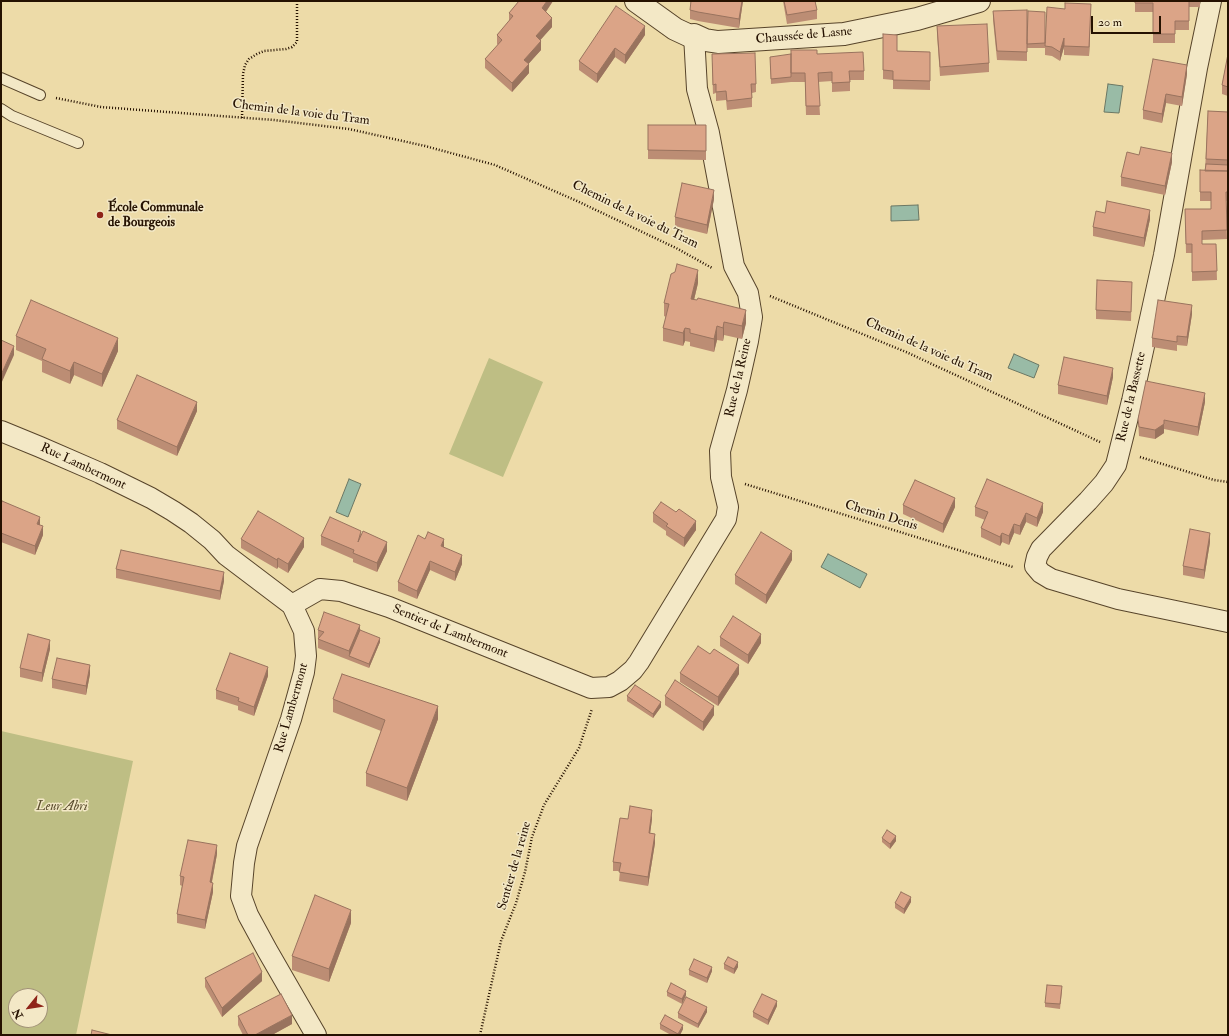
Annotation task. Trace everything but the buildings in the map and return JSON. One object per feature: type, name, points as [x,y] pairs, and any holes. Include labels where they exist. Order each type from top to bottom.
[{"type":"street","name":"Chaussée de Lasne","points":[[636,1],[675,29],[690,36],[694,35],[705,40],[718,42],[772,40],[844,34],[917,19],[978,1]]},
{"type":"street","name":"Rue de la Bassette","points":[[1035,566],[1041,549],[1088,501],[1104,483],[1116,465],[1132,401],[1164,255],[1197,68],[1211,1]]},
{"type":"street","name":"Rue de la Reine","points":[[604,688],[620,681],[633,670],[639,662],[721,529],[726,519],[728,507],[721,477],[720,451],[737,390],[752,317],[748,293],[734,266],[709,133],[697,89],[694,35]]},
{"type":"street","name":"Rue Lambermont","points":[[1,431],[100,473],[173,511],[191,523],[212,540],[226,555],[292,605],[304,631],[306,652],[304,672],[291,719],[247,846],[241,896],[248,915],[316,1035]]},
{"type":"street","points":[[1035,566],[1040,573],[1051,579],[1118,600],[1228,622]]},
{"type":"street","name":"Sentier de Lambermont","points":[[292,605],[320,589],[341,591],[389,608],[591,688],[604,688]]},
{"type":"lane","points":[[1,78],[40,95]]},
{"type":"lane","points":[[1,109],[12,116],[78,143]]},
{"type":"path","points":[[242,118],[244,65],[249,59],[257,54],[264,51],[286,49],[292,47],[297,42],[297,1]]},
{"type":"path","name":"Chemin de la voie du Tram","points":[[40,95],[101,107],[242,118],[349,129],[425,146],[495,165],[577,201],[676,248],[744,286],[906,352],[1119,451],[1214,480],[1228,482]]},
{"type":"path","name":"Chemin Denis","points":[[721,477],[1019,569],[1035,566]]},
{"type":"path","name":"Sentier de la reine","points":[[480,1035],[501,941],[516,903],[532,837],[544,805],[579,748],[604,688]]},
{"type":"green space","points":[[489,358],[543,382],[503,477],[449,454]]},
{"type":"green space","name":"Leur Abri","points":[[1,731],[133,761],[76,1035],[1,1035]]},
{"type":"shaded area","points":[[1108,84],[1123,86],[1119,113],[1104,112]]},
{"type":"shaded area","points":[[918,205],[919,220],[891,221],[891,206]]},
{"type":"shaded area","points":[[1014,354],[1039,365],[1034,378],[1008,368]]},
{"type":"shaded area","points":[[349,479],[361,484],[348,517],[336,512]]},
{"type":"shaded area","points":[[828,554],[867,574],[860,588],[821,567]]},
{"type":"place","name":"École Communale de Bourgeois","points":[[100,215]]}]
